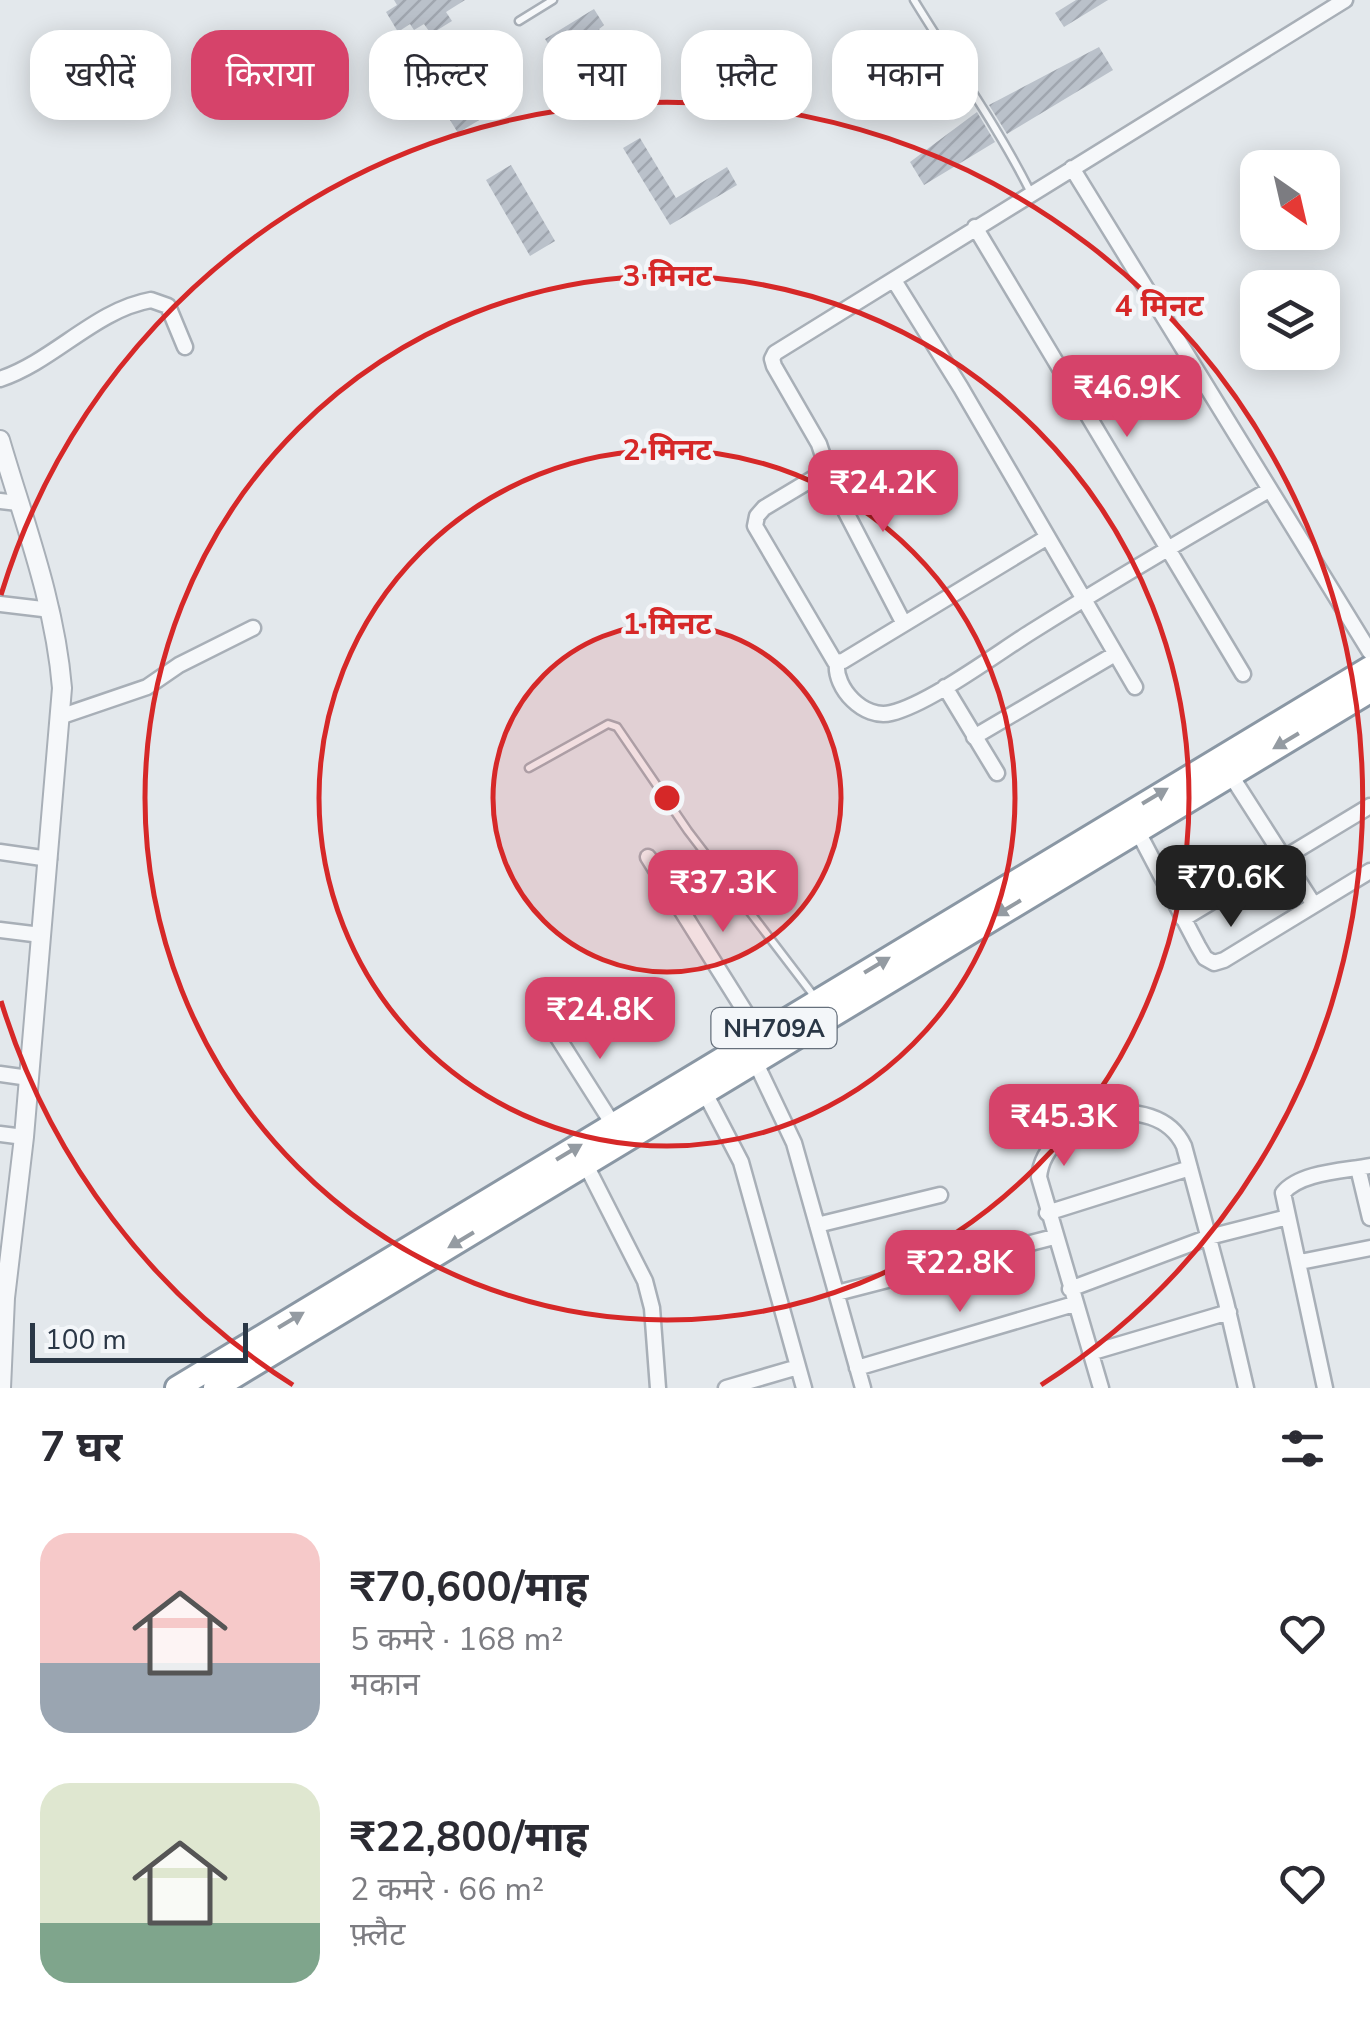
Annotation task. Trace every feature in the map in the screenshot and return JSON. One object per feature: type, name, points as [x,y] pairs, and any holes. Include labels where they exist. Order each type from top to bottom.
[{"type":"highway","name":"NH709A","points":[[216,1388],[705,1093],[754,1048],[818,1002],[1370,668]]},
{"type":"highway","name":"NH709A","points":[[177,1388],[614,1126],[1137,830],[1370,690]]},
{"type":"street","points":[[904,622],[824,470],[822,450],[772,358],[780,348],[894,282],[975,227],[1345,0]]},
{"type":"street","points":[[1072,168],[1370,652]]},
{"type":"street","points":[[975,227],[1243,674]]},
{"type":"street","points":[[894,282],[961,388],[1135,687]]},
{"type":"street","points":[[0,379],[28,368],[106,318],[151,300],[168,306],[185,346]]},
{"type":"street","points":[[0,440],[9,502],[52,610],[58,641],[62,716],[24,1137],[2,1299],[1,1388]]},
{"type":"street","points":[[824,470],[764,508],[755,526],[837,663],[836,674],[844,691],[879,714],[899,711],[945,686],[1269,490]]},
{"type":"street","points":[[837,663],[1046,538]]},
{"type":"street","points":[[0,604],[52,610]]},
{"type":"street","points":[[62,716],[147,686],[178,665],[253,628]]},
{"type":"street","points":[[974,736],[1115,654]]},
{"type":"street","points":[[945,686],[997,773]]},
{"type":"street","points":[[1230,774],[1314,905]]},
{"type":"street","points":[[1183,919],[1370,806]]},
{"type":"street","points":[[1137,830],[1205,958],[1214,963],[1370,871]]},
{"type":"street","points":[[0,852],[48,859]]},
{"type":"street","points":[[648,856],[754,1048],[794,1143],[862,1388]]},
{"type":"street","points":[[0,930],[41,935]]},
{"type":"street","points":[[548,1022],[614,1126]]},
{"type":"street","points":[[0,1074],[29,1078]]},
{"type":"street","points":[[705,1093],[742,1162],[804,1388]]},
{"type":"street","points":[[1101,1388],[1038,1177],[1042,1162],[1064,1134],[1087,1121],[1126,1113],[1155,1118],[1180,1137],[1246,1388]]},
{"type":"street","points":[[0,1134],[24,1137]]},
{"type":"street","points":[[586,1165],[645,1282],[652,1308],[658,1388]]},
{"type":"street","points":[[1324,1388],[1300,1262],[1282,1196],[1288,1186],[1312,1177],[1364,1167],[1370,1218]]},
{"type":"street","points":[[1047,1212],[1190,1168]]},
{"type":"street","points":[[818,1225],[940,1195]]},
{"type":"street","points":[[857,1368],[1072,1297],[1209,1237],[1288,1217]]},
{"type":"street","points":[[837,1293],[1054,1237]]},
{"type":"street","points":[[1300,1262],[1370,1248]]},
{"type":"street","points":[[1090,1352],[1229,1312]]},
{"type":"street","points":[[726,1388],[798,1367]]},
{"type":"lane","points":[[519,21],[554,0]]},
{"type":"lane","points":[[914,0],[980,110],[1003,137],[1031,192]]},
{"type":"lane","points":[[528,768],[608,724],[617,727],[688,831],[818,1002]]},
{"type":"building","points":[[394,0],[465,0],[446,12],[452,21],[437,30],[428,30],[424,24],[414,30],[410,24],[397,30],[386,12],[397,5]]},
{"type":"building","points":[[1076,0],[1108,0],[1064,27],[1055,13]]},
{"type":"building","points":[[594,9],[604,25],[600,30],[560,30]]},
{"type":"building","points":[[1099,47],[1113,70],[1007,134],[989,105]]},
{"type":"building","points":[[978,114],[995,142],[924,185],[910,162],[966,120],[978,120]]},
{"type":"building","points":[[450,120],[479,120],[458,133]]},
{"type":"building","points":[[640,138],[676,198],[727,167],[737,185],[670,225],[623,148]]},
{"type":"building","points":[[511,165],[555,241],[530,256],[486,180]]}]
